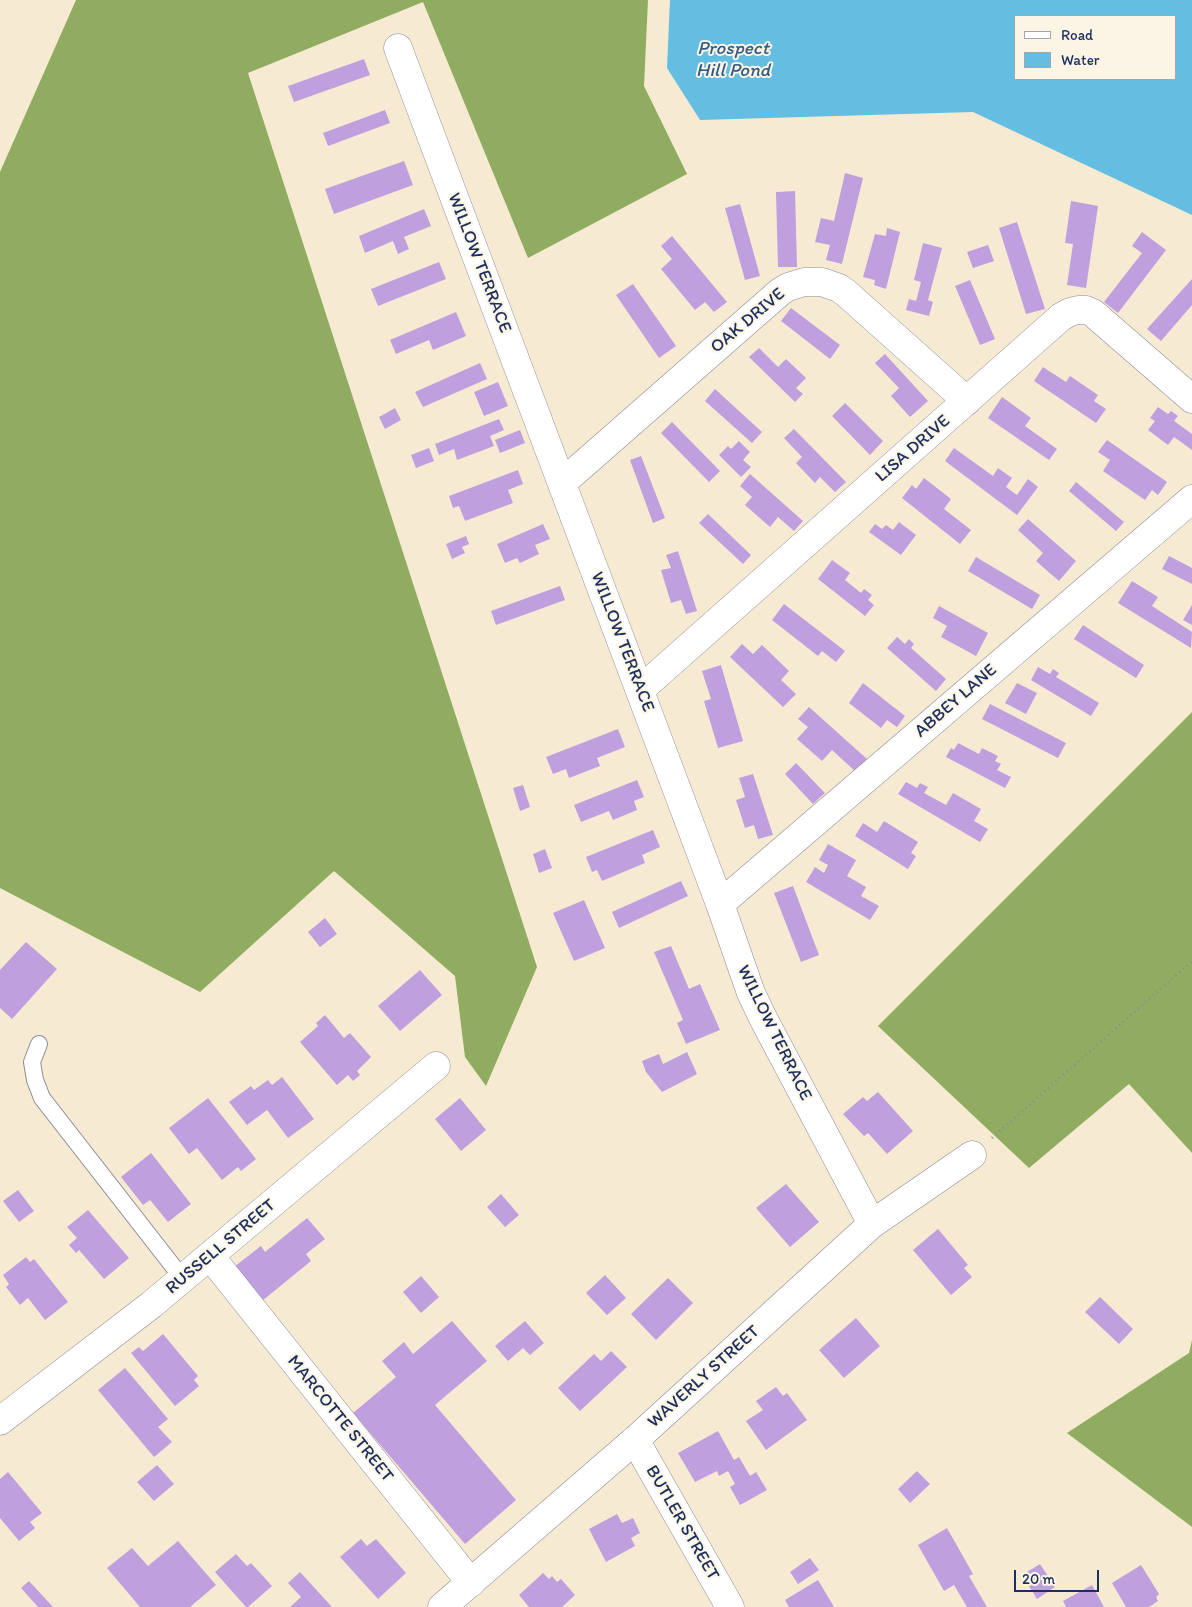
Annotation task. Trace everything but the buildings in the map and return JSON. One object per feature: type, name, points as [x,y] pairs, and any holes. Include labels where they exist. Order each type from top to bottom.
[{"type":"street","name":"WILLOW TERRACE","points":[[398,48],[720,904],[740,963],[758,1006],[872,1224]]},
{"type":"street","name":"OAK DRIVE","points":[[562,483],[780,292],[788,287],[804,282],[822,282],[846,292],[967,401]]},
{"type":"street","name":"LISA DRIVE","points":[[640,690],[1061,317],[1078,310],[1086,310],[1102,320],[1192,399]]},
{"type":"street","name":"ABBEY LANE","points":[[720,904],[1192,499]]},
{"type":"street","name":"RUSSELL STREET","points":[[0,1421],[183,1279],[436,1066]]},
{"type":"street","name":"WAVERLY STREET","points":[[442,1607],[635,1440],[872,1224],[972,1155]]},
{"type":"street","name":"MARCOTTE STREET","points":[[210,1256],[470,1582]]},
{"type":"street","name":"BUTLER STREET","points":[[635,1440],[730,1607]]},
{"type":"lane","points":[[39,1044],[32,1062],[35,1080],[42,1098],[183,1279]]},
{"type":"path","points":[[972,1155],[1192,962]]},
{"type":"green space","points":[[76,0],[648,0],[644,86],[687,174],[528,258],[423,2],[248,73],[537,967],[486,1086],[465,1057],[455,976],[334,871],[200,992],[0,888],[0,172]]},
{"type":"green space","points":[[1192,712],[1192,1153],[1129,1084],[1029,1168],[878,1026]]},
{"type":"green space","points":[[1192,1340],[1192,1527],[1067,1433],[1189,1353]]},
{"type":"water","name":"Prospect Hill Pond","points":[[670,0],[1192,0],[1192,215],[973,112],[700,120],[667,68]]}]
